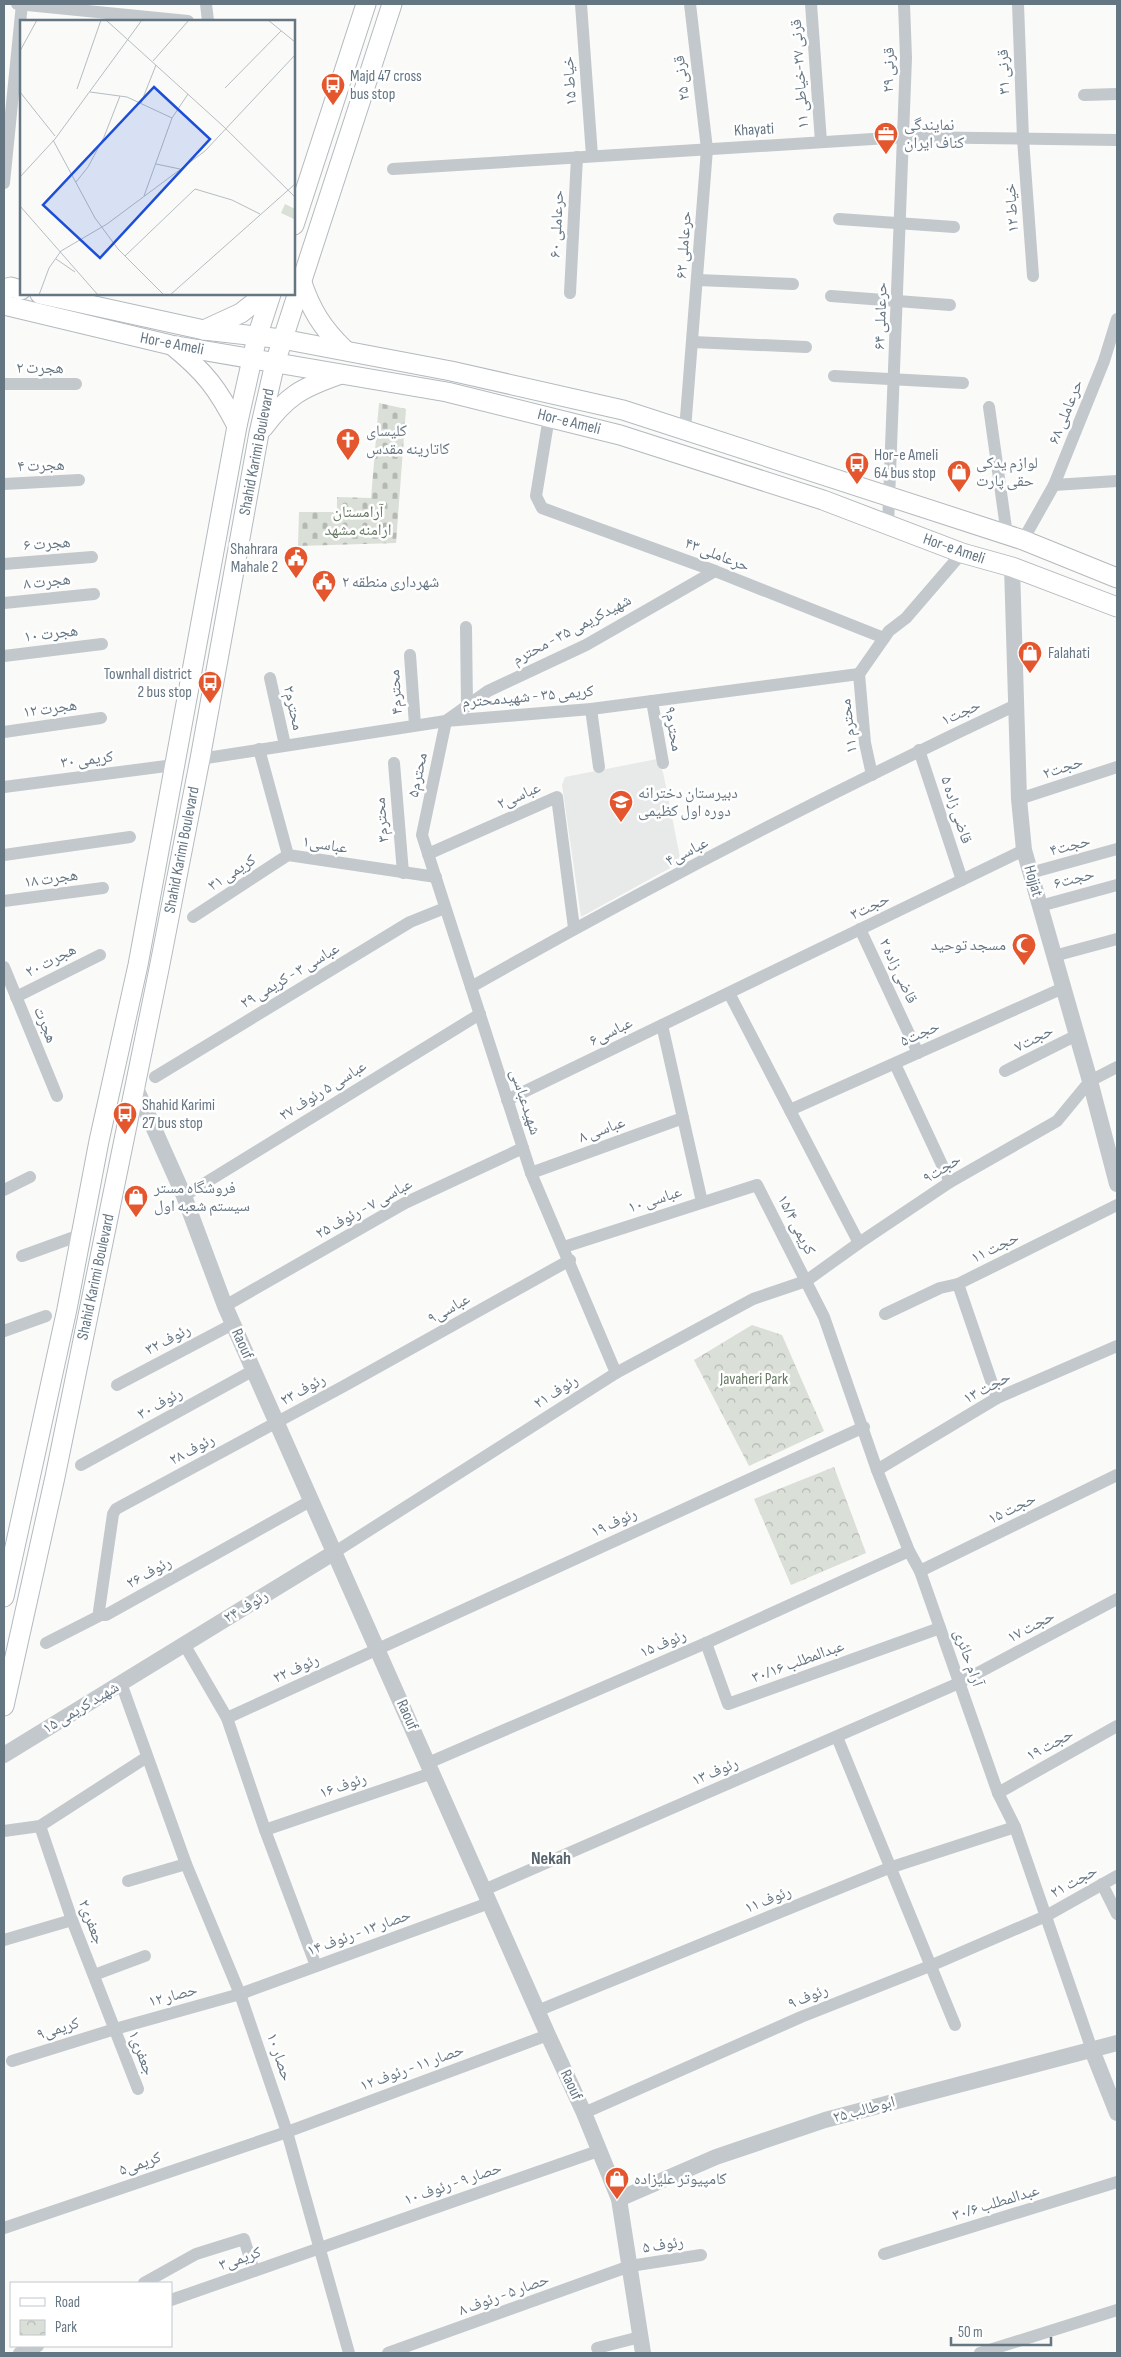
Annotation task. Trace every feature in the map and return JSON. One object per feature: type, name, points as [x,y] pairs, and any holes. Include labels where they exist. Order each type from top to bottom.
[{"type":"main road","points":[[295,222],[366,4]]},
{"type":"main road","name":"Shahid Karimi Boulevard","points":[[4,1706],[55,1477],[159,969],[200,759],[259,433],[274,363],[392,4]]},
{"type":"main road","points":[[301,280],[309,304],[325,331],[344,350]]},
{"type":"main road","points":[[4,289],[11,287],[20,290]]},
{"type":"main road","name":"Hor-e Ameli","points":[[45,295],[204,330],[282,339],[451,371],[623,410],[1015,538],[1117,578]]},
{"type":"main road","points":[[204,330],[241,313],[264,295]]},
{"type":"main road","name":"Shahid Karimi Boulevard","points":[[4,1597],[67,1309],[80,1235],[138,965],[237,426],[257,337],[271,295]]},
{"type":"main road","name":"Hor-e Ameli","points":[[4,305],[171,345],[447,392],[550,417],[638,441],[823,500],[962,553],[1012,568],[1117,607]]},
{"type":"main road","points":[[171,345],[198,367],[221,394],[237,426]]},
{"type":"main road","points":[[259,433],[280,406],[308,386],[341,374]]},
{"type":"main road","points":[[138,965],[159,969]]},
{"type":"street","points":[[17,4],[178,20]]},
{"type":"street","points":[[21,20],[22,4]]},
{"type":"street","points":[[206,4],[208,20]]},
{"type":"street","name":"خیاط ۱۵","points":[[581,4],[592,156]]},
{"type":"street","name":"قرنی ۲۵","points":[[690,4],[707,149]]},
{"type":"street","name":"قرنی ۲۷-خیاطی ۱۱","points":[[811,4],[821,142]]},
{"type":"street","name":"قرنی ۲۹","points":[[904,4],[906,58],[904,137]]},
{"type":"street","name":"قرنی ۳۱","points":[[1018,4],[1023,139]]},
{"type":"street","points":[[4,183],[11,143],[20,29]]},
{"type":"street","points":[[1084,95],[1117,94]]},
{"type":"street","name":"Khayati","points":[[393,169],[904,137],[1117,140]]},
{"type":"street","name":"حرعاملی ۶۴","points":[[888,525],[891,496],[904,137]]},
{"type":"street","name":"خیاط ۱۲","points":[[1023,139],[1033,276]]},
{"type":"street","name":"حرعاملی ۶۲","points":[[685,430],[707,149]]},
{"type":"street","name":"حرعاملی ۶۰","points":[[570,293],[577,157]]},
{"type":"street","points":[[839,219],[954,227]]},
{"type":"street","points":[[698,280],[793,284]]},
{"type":"street","points":[[831,296],[950,305]]},
{"type":"street","name":"حرعاملی ۶۸","points":[[1015,538],[1054,485],[1104,361],[1117,320]]},
{"type":"street","points":[[693,342],[806,347]]},
{"type":"street","points":[[834,376],[963,383]]},
{"type":"street","name":"هجرت ۲","points":[[4,384],[76,384]]},
{"type":"street","points":[[989,407],[1015,538]]},
{"type":"street","name":"حرعاملی ۴۳","points":[[550,417],[536,496],[542,508],[715,571],[884,638]]},
{"type":"street","name":"هجرت ۴","points":[[4,484],[79,480]]},
{"type":"street","points":[[1054,485],[1117,481]]},
{"type":"street","points":[[859,674],[889,631],[906,618],[962,553]]},
{"type":"street","name":"هجرت ۶","points":[[4,564],[92,557]]},
{"type":"street","name":"Hojjat","points":[[1012,568],[1019,800],[1024,850],[1090,1081],[1117,1184]]},
{"type":"street","name":"شهیدکریمی ۳۵ - محترم","points":[[446,721],[488,692],[586,645],[715,571]]},
{"type":"street","name":"هجرت ۸","points":[[4,604],[94,594]]},
{"type":"street","points":[[466,627],[467,706]]},
{"type":"street","name":"هجرت ۱۰","points":[[4,656],[102,644]]},
{"type":"street","name":"محترم۴","points":[[410,656],[415,726]]},
{"type":"street","name":"کریمی ۳۵ - شهیدمحترم","points":[[200,759],[446,721],[591,709],[859,674]]},
{"type":"street","name":"محترم ۱۱","points":[[859,674],[865,743],[872,775]]},
{"type":"street","name":"محترم۲","points":[[270,678],[285,746]]},
{"type":"street","name":"محترم۹","points":[[652,701],[663,763]]},
{"type":"street","name":"حجت۱","points":[[919,750],[1016,705]]},
{"type":"street","points":[[591,709],[599,768]]},
{"type":"street","name":"هجرت ۱۲","points":[[4,732],[101,718]]},
{"type":"street","name":"محترم۵","points":[[422,835],[446,721]]},
{"type":"street","name":"عباسی۱","points":[[259,749],[288,855],[436,877]]},
{"type":"street","name":"عباسی۴","points":[[471,987],[574,928],[919,750]]},
{"type":"street","name":"قاضی زاده ۵","points":[[919,750],[962,880]]},
{"type":"street","name":"محترم۳","points":[[394,763],[403,873]]},
{"type":"street","name":"کریمی ۳۰","points":[[4,787],[174,765]]},
{"type":"street","name":"حجت۲","points":[[1019,800],[1117,767]]},
{"type":"street","name":"عباسی۲","points":[[428,854],[557,797],[574,928]]},
{"type":"street","name":"شهیدعباسی","points":[[422,835],[531,1174],[570,1260],[616,1373]]},
{"type":"street","points":[[4,855],[130,837]]},
{"type":"street","name":"حجت۴","points":[[1030,873],[1117,849]]},
{"type":"street","name":"حجت۳","points":[[730,993],[1024,850]]},
{"type":"street","name":"کریمی ۳۱","points":[[193,917],[288,855]]},
{"type":"street","name":"حجت۶","points":[[1040,906],[1117,885]]},
{"type":"street","name":"هجرت ۱۸","points":[[4,902],[102,888]]},
{"type":"street","name":"عباسی ۳ - کریمی ۲۹","points":[[155,1077],[410,922],[446,908]]},
{"type":"street","name":"قاضی زاده ۲","points":[[860,929],[918,1053]]},
{"type":"street","points":[[1054,956],[1117,939]]},
{"type":"street","name":"هجرت ۲۰","points":[[16,997],[100,955]]},
{"type":"street","name":"هجرت","points":[[4,967],[57,1096]]},
{"type":"street","name":"حجت۵","points":[[790,1110],[1063,988]]},
{"type":"street","points":[[730,993],[859,1243]]},
{"type":"street","name":"عباسی۶","points":[[507,1100],[730,993]]},
{"type":"street","name":"عباسی ۵ رئوف ۲۷","points":[[184,1196],[480,1014]]},
{"type":"street","points":[[662,1025],[702,1202]]},
{"type":"street","name":"حجت۷","points":[[1005,1071],[1077,1035]]},
{"type":"street","points":[[895,1064],[950,1182]]},
{"type":"street","points":[[1090,1081],[1117,1067]]},
{"type":"street","name":"حجت۹","points":[[806,1281],[950,1182],[1057,1121],[1090,1081]]},
{"type":"street","name":"Raouf","points":[[135,1086],[184,1196],[225,1306],[584,2113],[619,2199],[643,2353]]},
{"type":"street","name":"عباسی ۸","points":[[531,1174],[683,1118]]},
{"type":"street","name":"عباسی ۷ - رئوف ۲۵","points":[[225,1306],[405,1203],[523,1148]]},
{"type":"street","points":[[4,1190],[30,1177]]},
{"type":"street","name":"عباسی ۱۰","points":[[564,1247],[756,1185]]},
{"type":"street","name":"کریمی ۱۵/۴","points":[[756,1185],[806,1281]]},
{"type":"street","name":"حجت ۱۱","points":[[885,1314],[940,1288],[958,1284],[1117,1205]]},
{"type":"street","points":[[22,1256],[80,1235]]},
{"type":"street","name":"عباسی۹","points":[[344,1386],[570,1260]]},
{"type":"street","name":"رئوف ۲۱","points":[[335,1552],[616,1373],[752,1299],[806,1281]]},
{"type":"street","name":"آرام حائری","points":[[806,1281],[824,1317],[864,1427],[877,1470],[909,1552],[920,1571],[998,1793],[1015,1827],[1092,2050]]},
{"type":"street","points":[[958,1284],[997,1398]]},
{"type":"street","points":[[4,1331],[46,1316]]},
{"type":"street","name":"رئوف ۳۲","points":[[117,1385],[233,1324]]},
{"type":"street","name":"حجت ۱۳","points":[[877,1470],[997,1398],[1117,1346]]},
{"type":"street","name":"رئوف ۳۰","points":[[81,1465],[254,1370]]},
{"type":"street","name":"رئوف ۲۳","points":[[277,1422],[344,1386]]},
{"type":"street","name":"رئوف ۲۸","points":[[122,1505],[277,1422]]},
{"type":"street","name":"رئوف ۱۹","points":[[378,1649],[864,1427]]},
{"type":"street","name":"حجت ۱۵","points":[[920,1571],[1117,1475]]},
{"type":"street","name":"رئوف ۲۶","points":[[122,1505],[113,1514],[99,1611],[101,1615],[106,1615],[312,1500]]},
{"type":"street","name":"رئوف ۲۴","points":[[158,1661],[335,1552]]},
{"type":"street","name":"رئوف ۱۵","points":[[430,1768],[909,1552]]},
{"type":"street","name":"حجت ۱۷","points":[[959,1683],[1117,1599]]},
{"type":"street","points":[[46,1643],[101,1615]]},
{"type":"street","name":"عبدالمطلب ۳۰/۱۶","points":[[706,1643],[728,1704],[940,1628]]},
{"type":"street","points":[[184,1644],[227,1718],[265,1830],[316,1966]]},
{"type":"street","name":"رئوف ۲۲","points":[[227,1718],[378,1649]]},
{"type":"street","name":"شهید کریمی ۱۵","points":[[4,1755],[158,1661]]},
{"type":"street","name":"حصار ۱۰","points":[[121,1683],[186,1864],[240,1994],[287,2132],[349,2353]]},
{"type":"street","name":"رئوف ۱۳","points":[[487,1896],[959,1683]]},
{"type":"street","name":"حجت ۱۹","points":[[998,1793],[1117,1726]]},
{"type":"street","points":[[837,1737],[889,1868],[955,2025]]},
{"type":"street","points":[[4,1831],[40,1826],[147,1757]]},
{"type":"street","name":"رئوف ۱۶","points":[[265,1830],[430,1768]]},
{"type":"street","name":"جعفری۲","points":[[40,1826],[72,1920],[114,2029]]},
{"type":"street","name":"رئوف ۱۱","points":[[537,2011],[889,1868],[1015,1827]]},
{"type":"street","points":[[128,1881],[186,1864]]},
{"type":"street","name":"حجت ۲۱","points":[[1046,1916],[1117,1876]]},
{"type":"street","points":[[1102,1884],[1117,1914]]},
{"type":"street","name":"حصار ۱۳ - رئوف ۱۴","points":[[240,1994],[316,1966],[487,1896]]},
{"type":"street","name":"رئوف ۹","points":[[584,2113],[801,2017],[930,1966],[1046,1916]]},
{"type":"street","points":[[4,1940],[72,1920]]},
{"type":"street","points":[[94,1975],[144,1956]]},
{"type":"street","name":"حصار ۱۲","points":[[114,2029],[240,1994]]},
{"type":"street","name":"کریمی۹","points":[[12,2061],[114,2029]]},
{"type":"street","name":"جعفری۱","points":[[114,2029],[138,2089]]},
{"type":"street","name":"حصار ۱۱ - رئوف ۱۲","points":[[287,2132],[548,2035]]},
{"type":"street","name":"ابوطالب ۲۵","points":[[619,2199],[716,2157],[825,2120],[1117,2043]]},
{"type":"street","points":[[1092,2050],[1117,2112]]},
{"type":"street","name":"کریمی۵","points":[[4,2228],[287,2132]]},
{"type":"street","name":"حصار ۹ - رئوف ۱۰","points":[[319,2249],[598,2151]]},
{"type":"street","name":"عبدالمطلب ۳۰/۶","points":[[884,2254],[1117,2182]]},
{"type":"street","points":[[146,2282],[196,2254],[244,2239],[254,2271]]},
{"type":"street","name":"کریمی۳","points":[[172,2300],[319,2249]]},
{"type":"street","name":"رئوف ۵","points":[[630,2266],[701,2255]]},
{"type":"street","name":"حصار ۵ - رئوف ۸","points":[[388,2353],[630,2266]]},
{"type":"street","points":[[980,2353],[1117,2310]]},
{"type":"street","points":[[597,2348],[640,2337]]},
{"type":"street","points":[[19,2353],[36,2347]]},
{"type":"shaded area","name":"دبیرستان دخترانه دوره اول کظیمی","points":[[657,759],[663,772],[681,862],[581,917],[562,785],[565,777]]},
{"type":"green space","name":"آرامستان ارامنه مشهد","points":[[379,403],[406,409],[396,543],[298,546],[299,512],[337,512],[337,497],[371,498]]},
{"type":"green space","name":"Javaheri Park","points":[[752,1325],[782,1335],[824,1431],[749,1466],[694,1360]]},
{"type":"green space","points":[[834,1467],[866,1553],[791,1585],[754,1499]]},
{"type":"place","name":"Majd 47 cross bus stop","points":[[333,106]]},
{"type":"place","name":"نمایندگی کناف ایران","points":[[886,155]]},
{"type":"place","name":"کلیسای کاتارینه مقدس","points":[[348,461]]},
{"type":"place","name":"Hor-e Ameli 64 bus stop","points":[[857,485]]},
{"type":"place","name":"لوازم یدکی حقی پارت","points":[[959,493]]},
{"type":"place","name":"Shahrara Mahale 2","points":[[296,579]]},
{"type":"place","name":"شهرداری منطقه ۲","points":[[324,603]]},
{"type":"place","name":"Falahati","points":[[1030,674]]},
{"type":"place","name":"Townhall district 2 bus stop","points":[[210,704]]},
{"type":"place","name":"دبیرستان دخترانه دوره اول کظیمی","points":[[621,823]]},
{"type":"place","name":"مسجد توحید","points":[[1024,966]]},
{"type":"place","name":"Shahid Karimi 27 bus stop","points":[[125,1135]]},
{"type":"place","name":"فروشگاه مستر سیستم شعبه اول","points":[[136,1218]]},
{"type":"place","name":"کامپیوتر علیزاده","points":[[617,2200]]},
{"type":"district","name":"Nekah","points":[[551,1858]]}]
